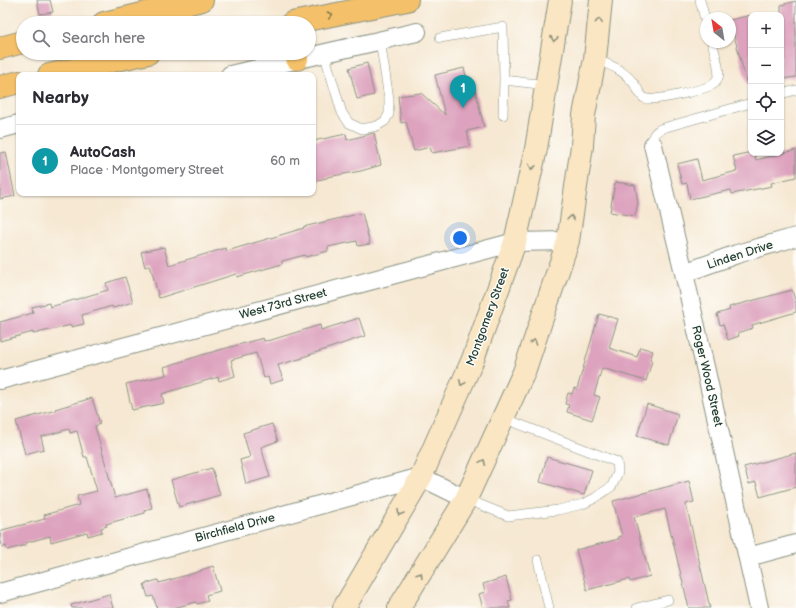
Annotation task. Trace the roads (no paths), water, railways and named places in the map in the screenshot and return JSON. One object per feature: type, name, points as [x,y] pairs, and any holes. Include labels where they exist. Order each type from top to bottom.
[{"type":"highway","points":[[134,16],[202,0]]},
{"type":"highway","points":[[316,18],[407,0]]},
{"type":"highway","points":[[0,48],[16,44]]},
{"type":"highway","points":[[62,72],[116,60]]},
{"type":"highway","points":[[0,87],[16,83]]},
{"type":"street","name":"Montgomery Street","points":[[344,608],[421,478],[473,359],[515,242],[536,149],[560,0]]},
{"type":"street","points":[[400,608],[466,499],[524,372],[568,241],[582,146],[584,115],[595,59],[601,0]]},
{"type":"street","points":[[316,54],[416,32]]},
{"type":"street","points":[[240,72],[282,60]]},
{"type":"street","points":[[0,129],[16,125]]},
{"type":"street","name":"Roger Wood Street","points":[[653,145],[684,273],[759,608]]},
{"type":"street","name":"Linden Drive","points":[[684,273],[737,254],[796,238]]},
{"type":"street","name":"West 73rd Street","points":[[0,380],[515,242],[568,241]]},
{"type":"street","points":[[421,478],[466,499]]},
{"type":"street","name":"Birchfield Drive","points":[[0,593],[421,478]]},
{"type":"street","points":[[748,557],[796,544]]},
{"type":"lane","points":[[700,0],[703,12]]},
{"type":"lane","points":[[440,38],[503,27],[503,115]]},
{"type":"lane","points":[[324,53],[342,114],[349,123],[362,129],[377,126],[385,120],[389,114],[389,99],[380,40]]},
{"type":"lane","points":[[595,59],[620,69],[635,85],[643,97],[649,100],[660,99],[707,87],[715,83],[719,76],[714,48]]},
{"type":"lane","points":[[504,80],[547,85]]},
{"type":"lane","points":[[784,93],[796,90]]},
{"type":"lane","points":[[653,145],[652,140],[654,134],[663,128],[748,104]]},
{"type":"lane","points":[[466,499],[508,516],[558,510],[583,504],[595,498],[612,486],[618,472],[616,462],[503,418]]},
{"type":"lane","points":[[538,560],[549,608]]},
{"type":"lane","points":[[637,608],[668,600]]},
{"type":"place","name":"AutoCash","points":[[463,108]]}]
